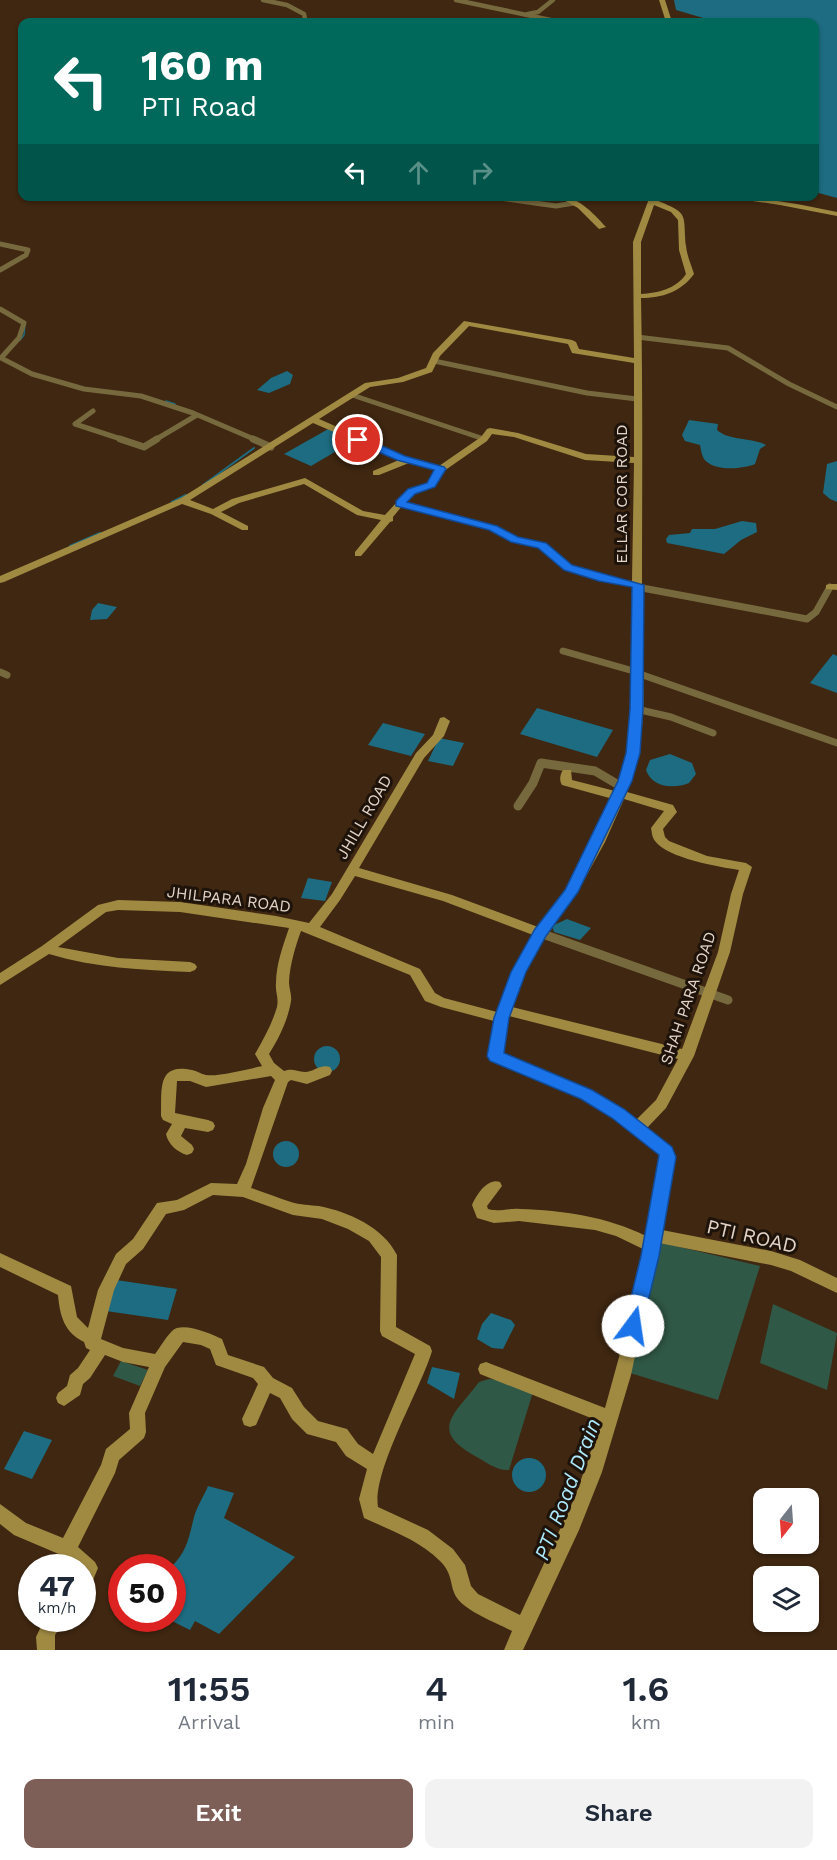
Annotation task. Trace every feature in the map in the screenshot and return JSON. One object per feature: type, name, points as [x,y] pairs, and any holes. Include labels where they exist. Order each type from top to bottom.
[{"type":"street","points":[[263,0],[297,9],[304,14],[305,18]]},
{"type":"street","points":[[456,0],[543,18]]},
{"type":"street","points":[[526,14],[538,12],[553,0]]},
{"type":"street","points":[[662,0],[668,18]]},
{"type":"street","points":[[520,201],[556,206],[574,203]]},
{"type":"street","points":[[570,201],[581,206],[602,227]]},
{"type":"street","name":"ELLAR COR ROAD","points":[[637,1129],[587,1095],[495,1056],[503,1014],[519,972],[540,933],[571,892],[620,792],[633,753],[638,586],[637,242],[652,201]]},
{"type":"street","points":[[637,296],[655,296],[684,284],[690,274],[683,253],[684,238],[680,228],[682,220],[674,210],[657,201]]},
{"type":"street","points":[[763,201],[837,214]]},
{"type":"street","points":[[0,243],[28,250],[26,255],[0,270]]},
{"type":"street","points":[[0,309],[24,322],[19,338],[1,358],[17,366],[84,389],[141,396],[197,415],[271,447]]},
{"type":"street","points":[[0,580],[182,501],[368,386],[400,380],[429,370],[436,355],[467,323],[572,342],[575,351],[637,361]]},
{"type":"street","points":[[637,337],[728,348],[789,384],[837,407]]},
{"type":"street","points":[[434,361],[570,389],[637,399]]},
{"type":"street","points":[[352,395],[484,439]]},
{"type":"street","points":[[93,411],[75,424],[144,447],[197,415]]},
{"type":"street","points":[[313,420],[408,460],[440,469]]},
{"type":"street","points":[[358,554],[375,531],[390,519],[400,503],[411,492],[431,485],[440,469],[484,439],[490,431],[500,431],[585,457],[637,460]]},
{"type":"street","points":[[376,473],[408,460]]},
{"type":"street","points":[[214,512],[226,504],[250,495],[262,495],[306,482],[360,513],[390,519]]},
{"type":"street","points":[[182,501],[214,512],[245,528]]},
{"type":"street","points":[[400,503],[493,528],[515,540],[542,545],[553,552],[559,561],[573,569],[603,579],[807,619],[816,612],[833,587]]},
{"type":"street","points":[[562,651],[763,715],[837,743]]},
{"type":"street","points":[[636,709],[671,717],[713,733]]},
{"type":"street","name":"JHILL ROAD","points":[[278,1074],[262,1054],[273,1037],[283,1008],[285,997],[282,985],[286,956],[304,927],[352,871],[420,756],[438,736],[444,721]]},
{"type":"street","points":[[518,806],[533,783],[541,763],[582,767],[615,779],[620,792]]},
{"type":"street","points":[[567,772],[566,782],[620,792]]},
{"type":"street","name":"SHAH PARA ROAD","points":[[620,792],[669,808],[671,812],[657,828],[659,838],[665,844],[705,860],[746,867],[736,894],[724,952],[687,1056],[661,1104],[637,1129]]},
{"type":"street","points":[[352,871],[408,884],[461,901],[540,933],[728,1000]]},
{"type":"street","name":"JHILPARA ROAD","points":[[0,980],[102,908],[118,905],[180,907],[304,927],[415,972],[430,997],[687,1056]]},
{"type":"street","points":[[47,949],[62,954],[113,961],[190,967]]},
{"type":"street","points":[[260,1053],[271,1037],[280,1007]]},
{"type":"street","points":[[208,1126],[189,1121],[180,1123],[168,1116],[170,1078],[173,1075],[191,1075],[206,1081],[278,1074],[307,1078],[325,1071]]},
{"type":"street","points":[[243,1191],[248,1172],[254,1163],[278,1074]]},
{"type":"street","points":[[180,1123],[173,1134],[174,1139],[187,1149]]},
{"type":"street","points":[[513,1650],[568,1535],[602,1447],[653,1241],[667,1157],[666,1151],[637,1129]]},
{"type":"street","name":"PTI ROAD","points":[[495,1186],[479,1205],[482,1213],[488,1216],[519,1215],[595,1224],[653,1241],[778,1260],[837,1286]]},
{"type":"street","points":[[64,1398],[74,1390],[76,1380],[84,1373],[97,1343],[106,1290],[121,1259],[138,1244],[162,1208],[179,1206],[211,1189],[243,1191],[293,1209],[322,1213],[353,1224],[374,1236],[389,1255],[388,1331],[424,1351],[421,1368],[401,1405],[377,1466],[368,1501],[370,1512],[430,1542],[447,1555],[459,1571],[463,1592],[472,1600],[524,1627]]},
{"type":"street","points":[[0,1260],[65,1291],[68,1317],[75,1329],[97,1343],[159,1362]]},
{"type":"street","points":[[67,1549],[105,1476],[112,1455],[138,1432],[137,1413],[159,1362],[179,1334],[203,1338],[216,1344],[222,1360],[258,1372],[267,1383],[286,1394],[298,1413],[313,1428],[340,1435],[352,1450],[377,1466]]},
{"type":"street","points":[[486,1369],[574,1405],[610,1417]]},
{"type":"street","points":[[250,1419],[267,1383]]},
{"type":"street","points":[[0,1514],[20,1529],[67,1549],[73,1554]]},
{"type":"street","points":[[46,1650],[44,1644],[48,1632]]},
{"type":"green space","points":[[659,1242],[760,1266],[718,1400],[630,1373]]},
{"type":"green space","points":[[773,1304],[837,1333],[827,1390],[760,1363]]},
{"type":"green space","points":[[121,1361],[148,1370],[140,1386],[113,1376]]},
{"type":"green space","points":[[489,1379],[499,1380],[533,1392],[509,1470],[492,1466],[461,1447],[452,1438],[449,1430],[450,1421],[462,1403],[479,1382]]},
{"type":"water","points":[[674,0],[837,0],[837,198],[819,193],[819,18],[703,18],[676,10]]},
{"type":"water","points":[[287,371],[293,375],[290,384],[269,393],[257,390],[271,378]]},
{"type":"water","points":[[689,420],[718,424],[717,430],[728,436],[766,445],[760,449],[755,464],[737,468],[717,467],[705,461],[700,445],[685,441],[682,435]]},
{"type":"water","points":[[330,428],[357,439],[311,466],[284,454]]},
{"type":"water","points":[[837,461],[837,502],[823,493],[827,464]]},
{"type":"water","points":[[742,521],[756,523],[757,532],[741,540],[724,554],[667,543],[666,539],[669,535],[690,533],[692,529],[715,529]]},
{"type":"water","points":[[98,603],[117,607],[107,619],[90,620],[92,610]]},
{"type":"water","points":[[833,654],[837,656],[837,693],[810,683]]},
{"type":"water","points":[[537,708],[613,730],[597,757],[520,734]]},
{"type":"water","points":[[383,723],[425,734],[411,756],[368,745]]},
{"type":"water","points":[[439,738],[464,743],[453,766],[428,761]]},
{"type":"water","points":[[670,754],[692,763],[696,774],[689,783],[664,786],[649,776],[646,770],[650,760]]},
{"type":"water","points":[[308,878],[332,882],[325,901],[301,898]]},
{"type":"water","points":[[567,919],[591,928],[580,940],[554,932],[552,926]]},
{"type":"water","points":[[327,1046],[336,1050],[340,1059],[336,1068],[327,1072],[318,1068],[314,1059],[318,1050]]},
{"type":"water","points":[[286,1141],[295,1145],[299,1154],[295,1163],[286,1167],[277,1163],[273,1154],[277,1145]]},
{"type":"water","points":[[116,1280],[177,1289],[168,1320],[106,1311]]},
{"type":"water","points":[[491,1313],[511,1320],[515,1325],[503,1349],[492,1348],[477,1339],[482,1324]]},
{"type":"water","points":[[432,1367],[460,1373],[454,1399],[427,1383]]},
{"type":"water","points":[[24,1431],[52,1440],[32,1479],[4,1469]]},
{"type":"water","points":[[529,1458],[541,1463],[546,1475],[541,1487],[529,1492],[517,1487],[512,1475],[517,1463]]},
{"type":"water","points":[[208,1486],[234,1493],[224,1518],[295,1557],[219,1634],[195,1621],[190,1630],[186,1628],[186,1554],[181,1554],[189,1538],[195,1513]]},
{"type":"waterway","points":[[20,340],[24,335],[25,324]]},
{"type":"waterway","points":[[166,401],[175,404]]},
{"type":"waterway","points":[[203,485],[254,448]]},
{"type":"waterway","points":[[172,502],[186,495]]},
{"type":"waterway","points":[[70,546],[100,533]]},
{"type":"route","points":[[358,440],[401,458],[440,469],[431,485],[411,492],[400,503],[440,516],[493,528],[515,540],[542,545],[553,552],[559,561],[579,572],[638,585],[636,709],[633,753],[625,781],[599,840],[571,892],[540,933],[519,972],[496,1037],[495,1056],[501,1061],[587,1095],[618,1114],[666,1151],[667,1157],[650,1256],[633,1326]]},
{"type":"water label","name":"PTI Road Drain","points":[[567,1489]]}]
